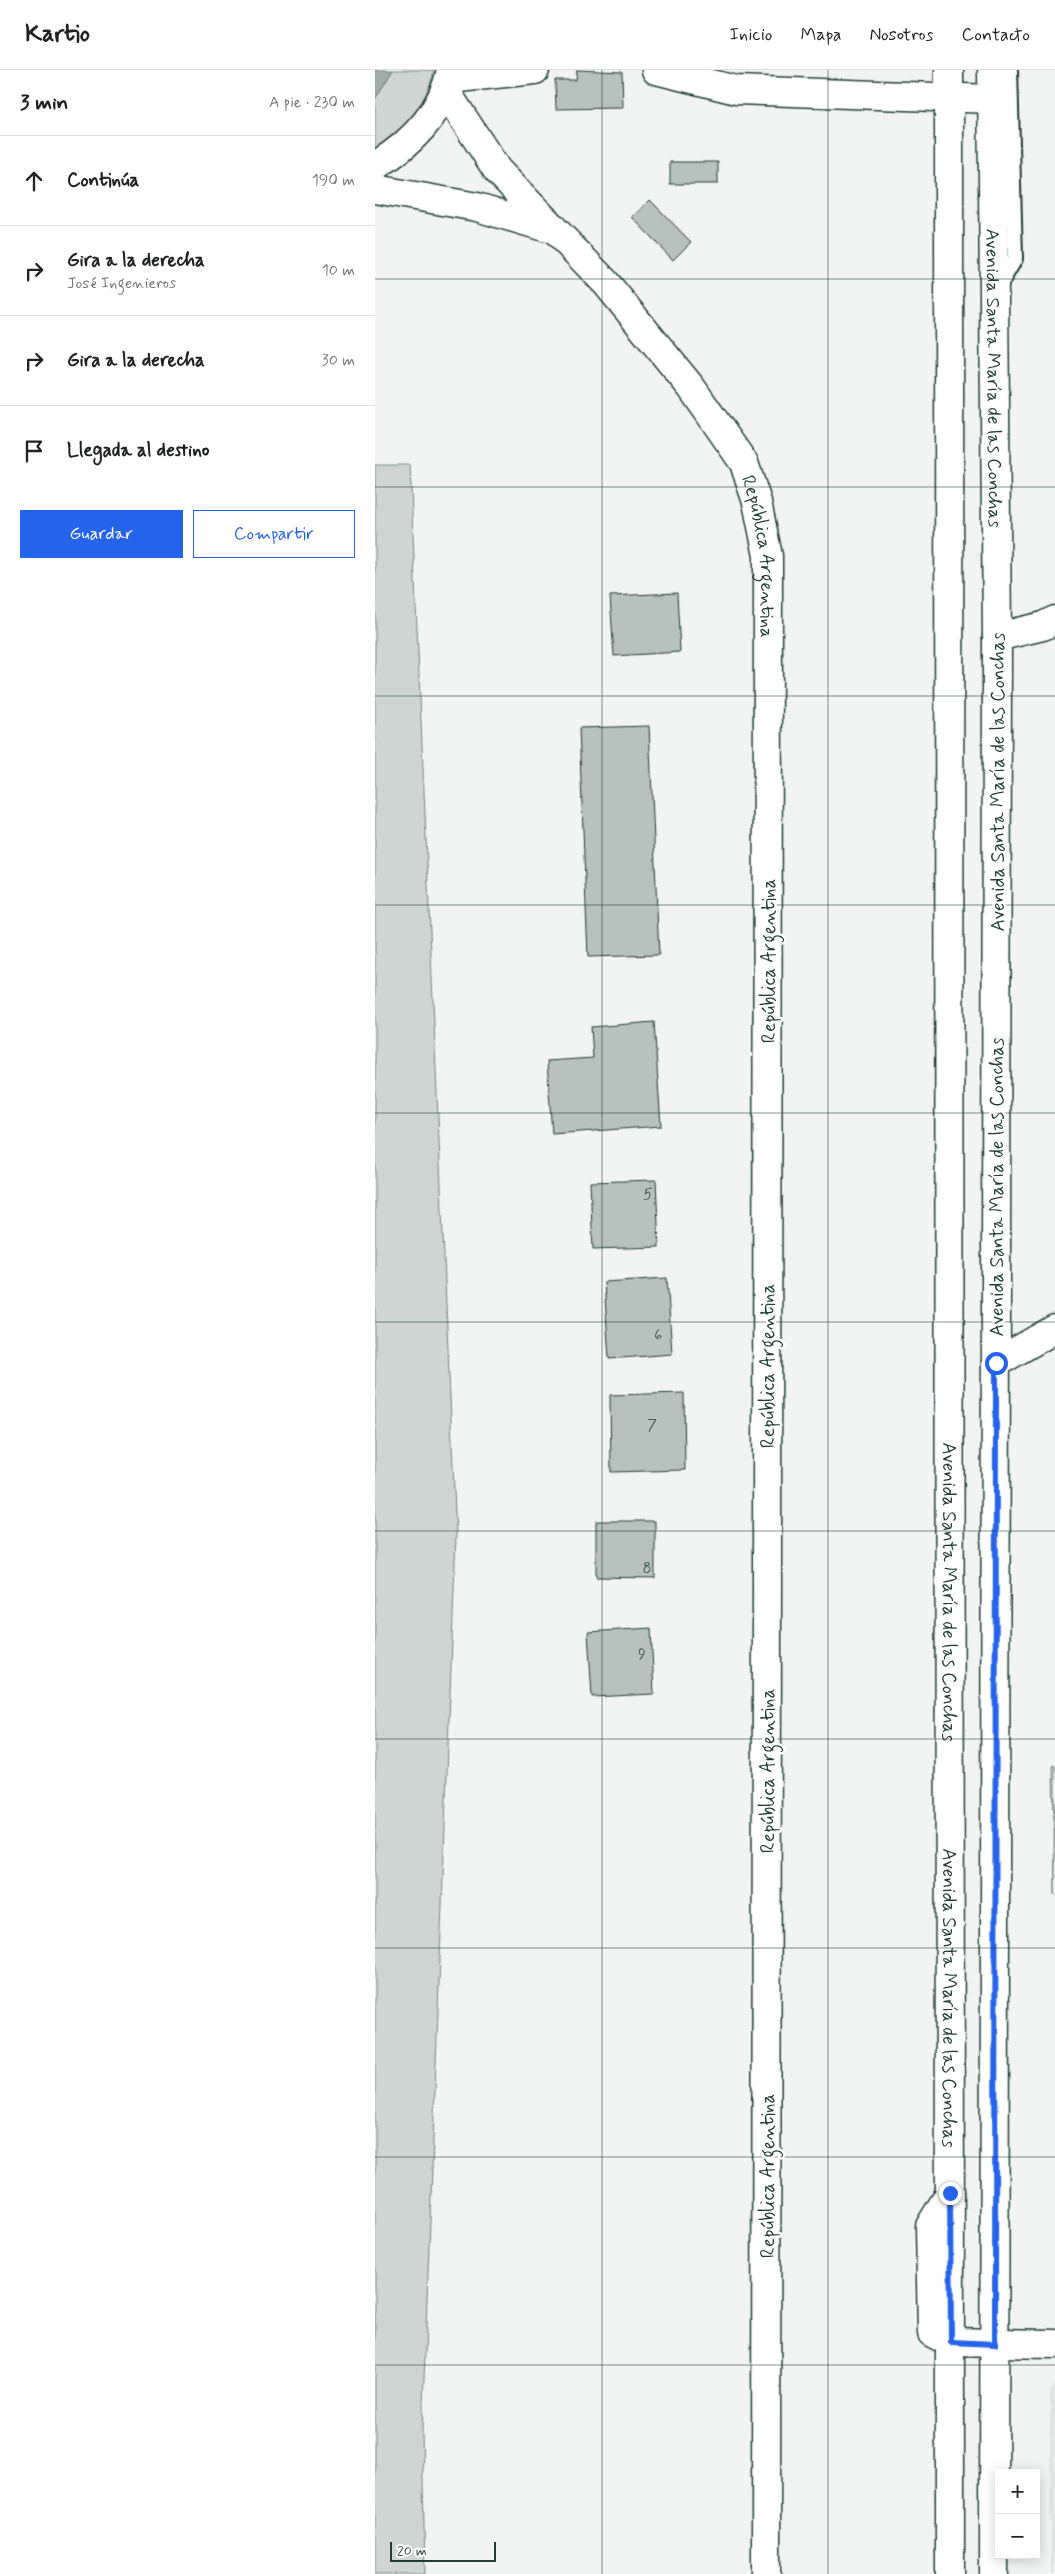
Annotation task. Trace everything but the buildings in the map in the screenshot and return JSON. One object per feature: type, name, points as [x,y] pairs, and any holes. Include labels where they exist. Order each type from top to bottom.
[{"type":"main road","points":[[375,166],[400,150],[427,123],[448,80],[535,70]]},
{"type":"main road","points":[[656,70],[736,80],[949,98],[1002,100]]},
{"type":"main road","name":"Avenida Santa María de las Conchas","points":[[949,70],[950,2193],[930,2226],[932,2333],[951,2342]]},
{"type":"main road","name":"Avenida Santa María de las Conchas","points":[[992,70],[1002,100],[994,295],[997,637],[994,2574]]},
{"type":"main road","name":"República Argentina","points":[[448,80],[497,170],[552,230],[606,283],[691,387],[744,463],[757,502],[768,556],[766,2574]]},
{"type":"main road","name":"República Argentina","points":[[375,189],[477,207],[552,230]]},
{"type":"main road","points":[[997,637],[1043,626],[1055,620]]},
{"type":"main road","points":[[996,1363],[1055,1329]]},
{"type":"main road","points":[[950,2574],[951,2342],[1055,2344]]},
{"type":"lane","points":[[1002,100],[1010,70]]},
{"type":"shaded area","points":[[375,70],[393,70],[375,99]]},
{"type":"shaded area","points":[[393,70],[434,70],[426,93],[412,116],[395,135],[375,149],[375,99]]},
{"type":"shaded area","points":[[375,465],[410,465],[456,1536],[422,2432],[425,2574],[375,2574]]},
{"type":"shaded area","points":[[1055,1765],[1055,1895],[1053,1766]]},
{"type":"shaded area","points":[[1055,2385],[1055,2574],[1051,2574],[1050,2390]]},
{"type":"route","points":[[950,2193],[951,2342],[995,2344],[996,1363]]}]
